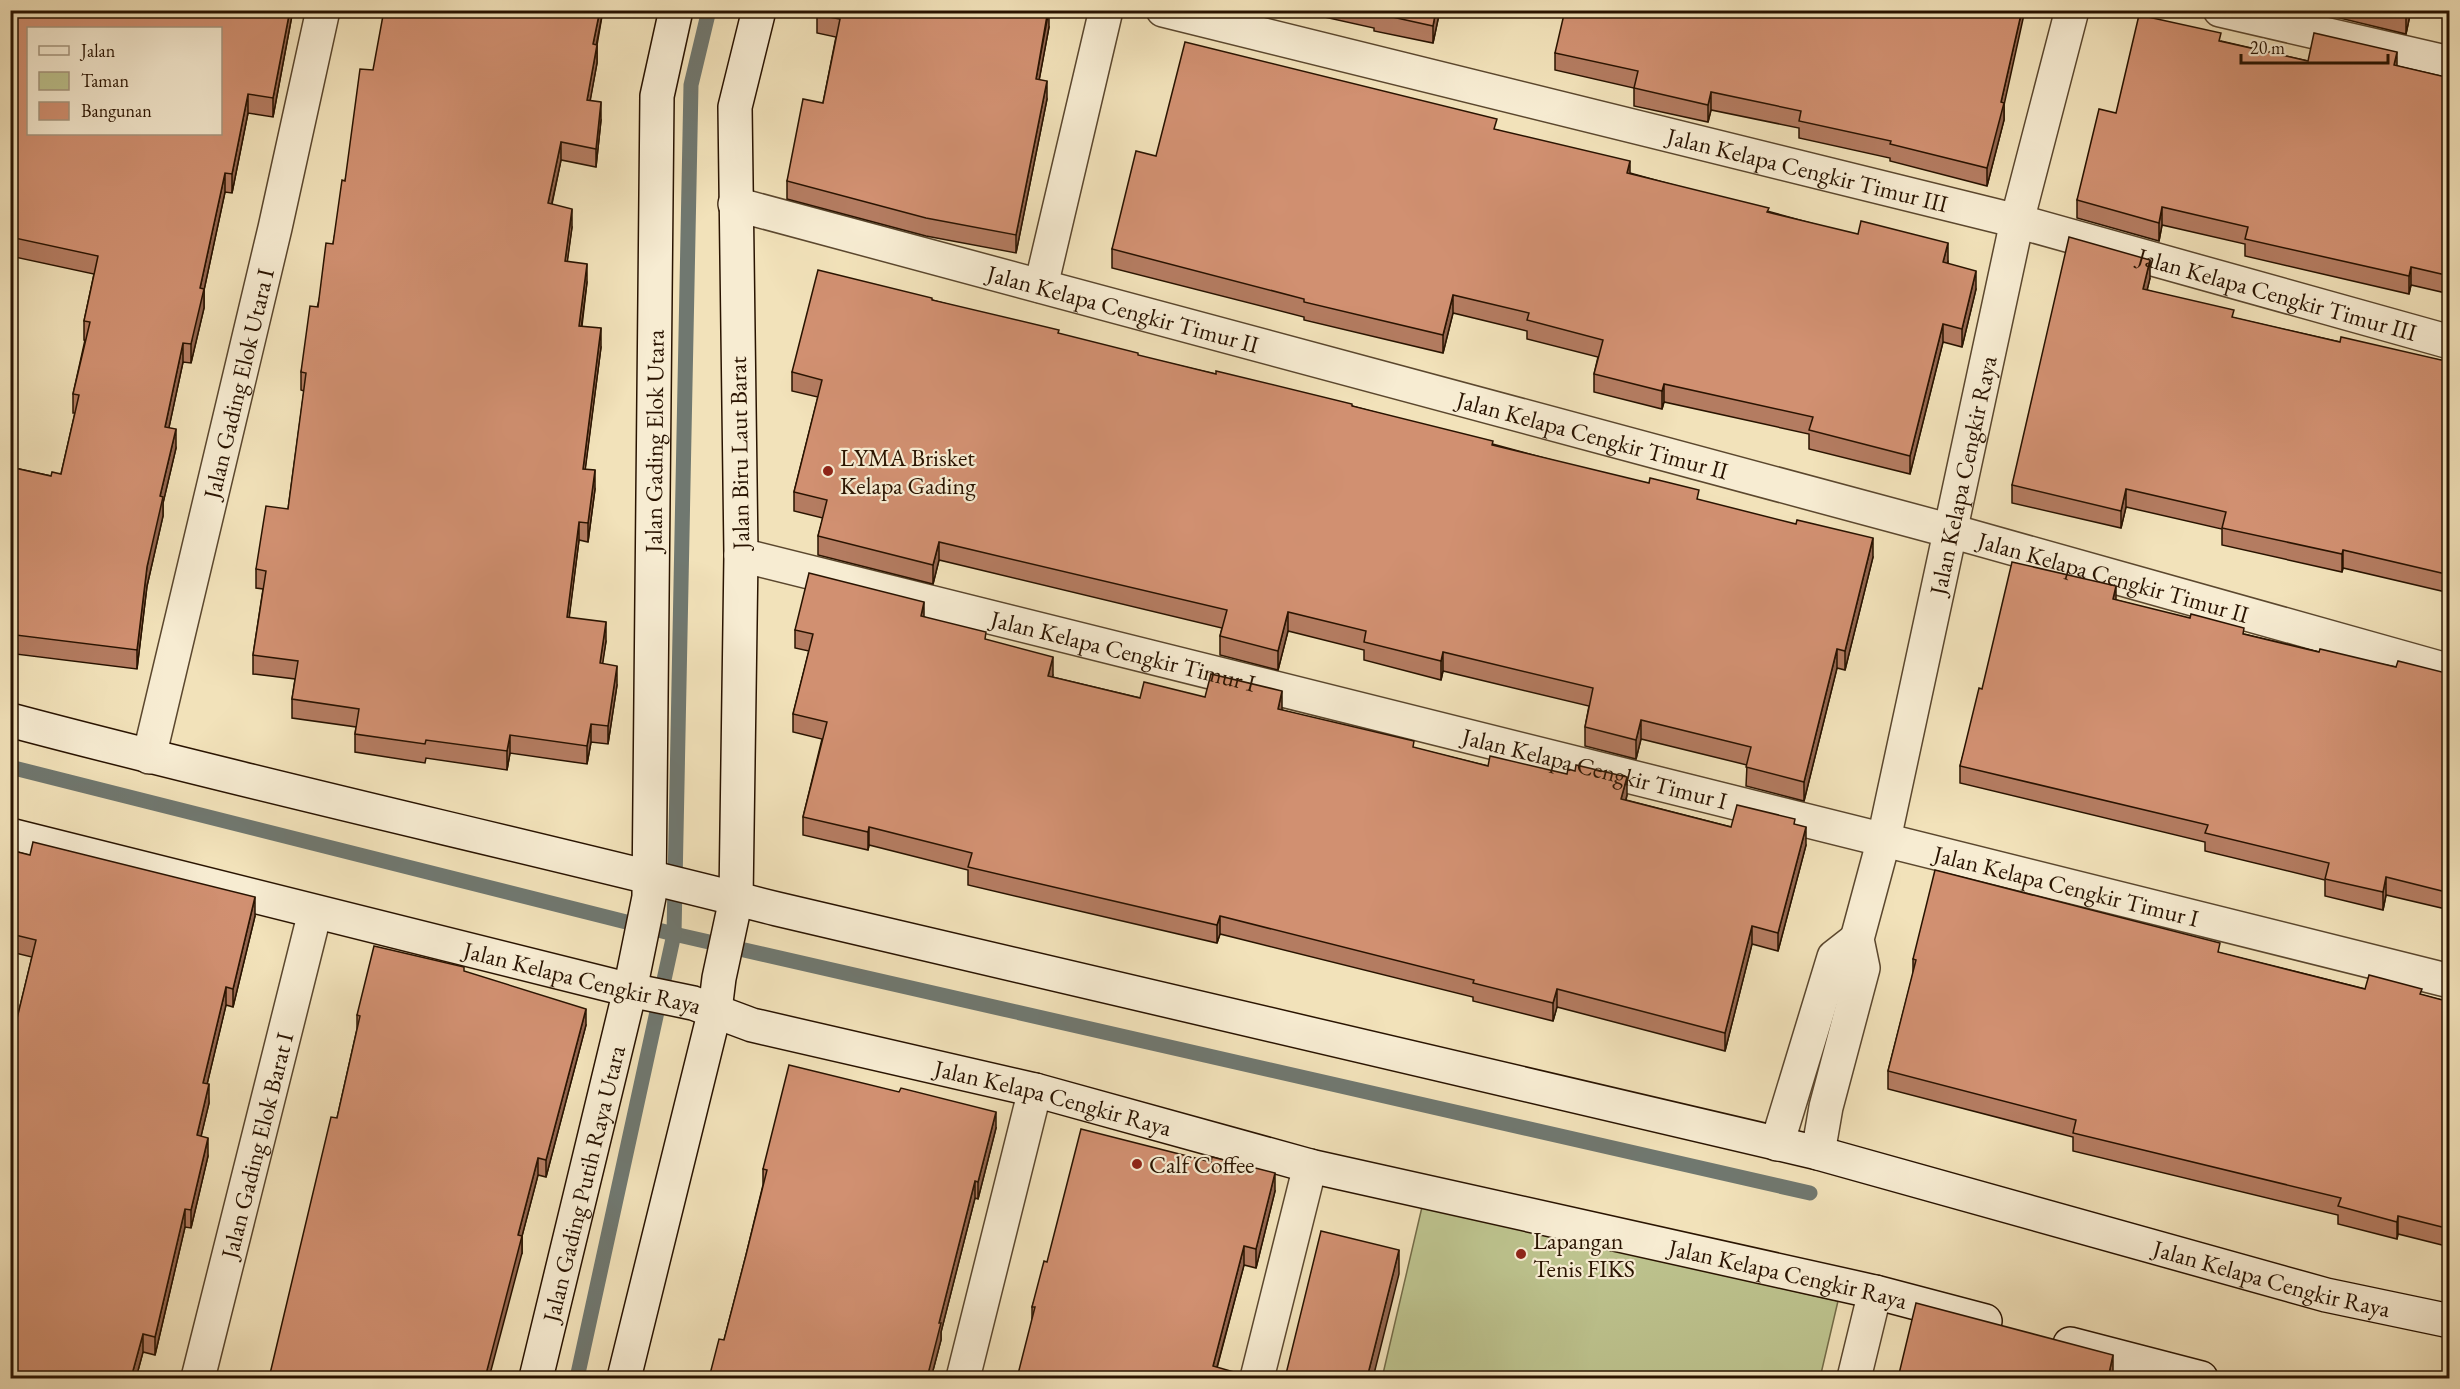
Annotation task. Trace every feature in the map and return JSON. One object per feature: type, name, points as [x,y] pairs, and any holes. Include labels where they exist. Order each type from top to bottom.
[{"type":"street","name":"Jalan Gading Elok Utara I","points":[[148,757],[272,240],[323,10]]},
{"type":"street","name":"Jalan Gading Elok Utara","points":[[637,957],[652,883],[657,96],[676,10]]},
{"type":"street","name":"Jalan Biru Laut Barat","points":[[704,1007],[719,978],[731,901],[741,555],[735,107],[759,10]]},
{"type":"street","points":[[1041,286],[1106,10]]},
{"type":"street","name":"Jalan Kelapa Cengkir Timur III","points":[[1163,10],[2017,221],[2450,342]]},
{"type":"street","name":"Jalan Kelapa Cengkir Raya","points":[[1818,1153],[1826,1107],[1863,968],[1857,939],[1884,839],[2017,221],[2072,10]]},
{"type":"street","points":[[2220,10],[2450,63]]},
{"type":"street","name":"Jalan Kelapa Cengkir Timur II","points":[[735,204],[1951,531],[2450,672]]},
{"type":"street","name":"Jalan Kelapa Cengkir Timur I","points":[[741,555],[2450,981]]},
{"type":"street","name":"Jalan Kelapa Cengkir Raya","points":[[10,720],[148,757],[652,883],[1818,1153],[2326,1295],[2450,1321]]},
{"type":"street","name":"Jalan Kelapa Cengkir Raya","points":[[10,835],[704,1007],[752,1025],[1035,1090],[1310,1166],[1875,1292],[2010,1328]]},
{"type":"street","name":"Jalan Gading Elok Barat I","points":[[198,1378],[315,912]]},
{"type":"street","points":[[1777,1144],[1834,957],[1857,939]]},
{"type":"street","name":"Jalan Gading Putih Raya Utara","points":[[536,1378],[633,990],[637,957]]},
{"type":"street","points":[[624,1378],[704,1007]]},
{"type":"street","points":[[963,1378],[1035,1090]]},
{"type":"street","points":[[1257,1378],[1310,1166]]},
{"type":"street","points":[[1854,1378],[1875,1292]]},
{"type":"street","points":[[2043,1337],[2153,1373],[2201,1378]]},
{"type":"green space","name":"Lapangan Tenis FIKS","points":[[1422,1207],[1838,1301],[1820,1378],[1382,1378]]},
{"type":"building","points":[[10,10],[290,10],[273,98],[248,94],[232,174],[225,173],[200,288],[204,289],[191,344],[183,343],[165,427],[176,429],[160,496],[163,497],[147,567],[137,650],[16,635],[15,638],[10,637],[10,467],[51,476],[52,472],[61,474],[79,395],[73,394],[90,322],[84,321],[98,256],[10,237]]},
{"type":"building","points":[[384,10],[600,10],[593,44],[597,45],[587,100],[601,102],[596,149],[561,142],[548,203],[572,209],[565,261],[587,264],[579,326],[601,328],[583,469],[595,470],[588,523],[579,522],[567,617],[606,622],[600,663],[617,666],[608,726],[591,724],[587,746],[510,735],[507,751],[426,740],[425,744],[355,734],[359,709],[292,699],[298,661],[253,655],[266,571],[256,569],[266,506],[288,509],[306,373],[301,372],[310,306],[318,307],[326,243],[333,244],[342,180],[345,181],[360,69],[373,70]]},
{"type":"building","points":[[818,10],[1048,10],[1036,79],[1047,81],[1016,235],[926,218],[787,181],[803,99],[823,103],[840,19],[817,15]]},
{"type":"building","points":[[1371,10],[1436,10],[1433,26],[1374,13]]},
{"type":"building","points":[[1565,10],[2022,10],[2001,102],[2004,103],[1987,168],[1890,144],[1891,141],[1799,121],[1801,111],[1711,92],[1708,105],[1634,88],[1638,71],[1555,53]]},
{"type":"building","points":[[2379,10],[2407,10],[2406,17]]},
{"type":"building","points":[[2139,15],[2221,33],[2219,41],[2308,61],[2314,33],[2397,52],[2394,65],[2450,78],[2450,276],[2411,267],[2409,276],[2245,239],[2248,227],[2162,207],[2159,223],[2077,200],[2099,109],[2116,113]]},
{"type":"building","points":[[1185,42],[1497,119],[1494,129],[1630,161],[1627,173],[1769,208],[1767,212],[1858,234],[1861,221],[1948,243],[1943,262],[1976,271],[1962,329],[1943,324],[1910,456],[1809,430],[1813,417],[1664,384],[1662,391],[1594,374],[1603,340],[1527,320],[1529,313],[1453,295],[1443,335],[1304,302],[1304,299],[1112,249],[1136,151],[1156,156]]},
{"type":"building","points":[[2069,237],[2150,260],[2143,289],[2234,310],[2232,317],[2340,342],[2341,337],[2450,362],[2450,575],[2343,550],[2342,554],[2222,528],[2226,512],[2126,489],[2121,511],[2012,485]]},
{"type":"building","points":[[818,270],[1059,330],[1058,333],[1138,353],[1138,355],[1216,374],[1216,371],[1352,404],[1352,406],[1493,441],[1492,445],[1649,483],[1650,478],[1699,490],[1697,499],[1796,524],[1797,520],[1873,538],[1845,651],[1837,649],[1804,782],[1746,767],[1751,747],[1641,720],[1636,740],[1585,727],[1593,688],[1443,652],[1441,661],[1364,642],[1366,631],[1288,612],[1278,651],[1220,636],[1227,610],[939,542],[933,565],[818,536],[827,500],[794,492],[822,380],[792,372]]},
{"type":"building","points":[[2012,562],[2116,586],[2113,599],[2190,618],[2191,614],[2244,628],[2243,634],[2396,667],[2398,661],[2450,674],[2450,893],[2386,877],[2383,892],[2325,879],[2329,863],[2205,833],[2208,825],[1960,766],[1979,688],[1982,689]]},
{"type":"building","points":[[809,573],[924,602],[921,616],[986,632],[985,639],[1053,657],[1048,676],[1140,698],[1144,682],[1205,697],[1211,674],[1282,691],[1278,709],[1414,741],[1413,747],[1488,766],[1490,756],[1567,774],[1568,769],[1575,771],[1576,765],[1627,777],[1621,799],[1731,827],[1737,805],[1795,819],[1794,824],[1806,827],[1778,933],[1752,926],[1725,1033],[1557,989],[1553,1003],[1473,983],[1474,980],[1220,916],[1217,925],[968,867],[972,853],[869,827],[868,832],[803,817],[827,722],[793,714],[813,634],[795,630]]},
{"type":"building","points":[[33,842],[255,897],[233,989],[226,987],[203,1083],[209,1084],[197,1135],[208,1138],[191,1210],[185,1209],[155,1337],[143,1334],[131,1378],[10,1378],[10,1030],[14,1031],[36,940],[11,934],[10,850],[30,855]]},
{"type":"building","points":[[1935,870],[2220,943],[2218,952],[2365,989],[2369,975],[2422,989],[2420,994],[2450,1002],[2450,1229],[2398,1216],[2397,1222],[2338,1206],[2341,1198],[2073,1133],[2076,1120],[1888,1071],[1916,960],[1913,959]]},
{"type":"building","points":[[374,946],[464,967],[464,971],[586,1009],[546,1160],[538,1158],[518,1235],[522,1236],[485,1378],[269,1378],[331,1117],[337,1118],[360,1016],[357,1015]]},
{"type":"building","points":[[789,1065],[899,1092],[901,1088],[996,1112],[978,1182],[975,1181],[927,1378],[709,1378],[719,1339],[724,1340],[746,1255],[767,1170],[763,1169]]},
{"type":"building","points":[[1081,1129],[1211,1162],[1212,1157],[1275,1173],[1256,1249],[1244,1246],[1213,1366],[1234,1372],[1232,1378],[1017,1378],[1035,1307],[1032,1307],[1044,1261],[1047,1262]]},
{"type":"building","points":[[1321,1231],[1399,1250],[1367,1378],[1285,1378]]},
{"type":"building","points":[[1916,1303],[2113,1355],[2108,1378],[1898,1378]]},
{"type":"building","points":[[2215,1373],[2238,1378],[2207,1378]]},
{"type":"waterway","points":[[577,1378],[674,934],[691,85],[709,10]]},
{"type":"waterway","points":[[10,767],[674,934],[1810,1193]]},
{"type":"place","name":"LYMA Brisket Kelapa Gading","points":[[828,471]]},
{"type":"place","name":"Calf Coffee","points":[[1137,1164]]},
{"type":"place","name":"Lapangan Tenis FIKS","points":[[1521,1254]]}]
